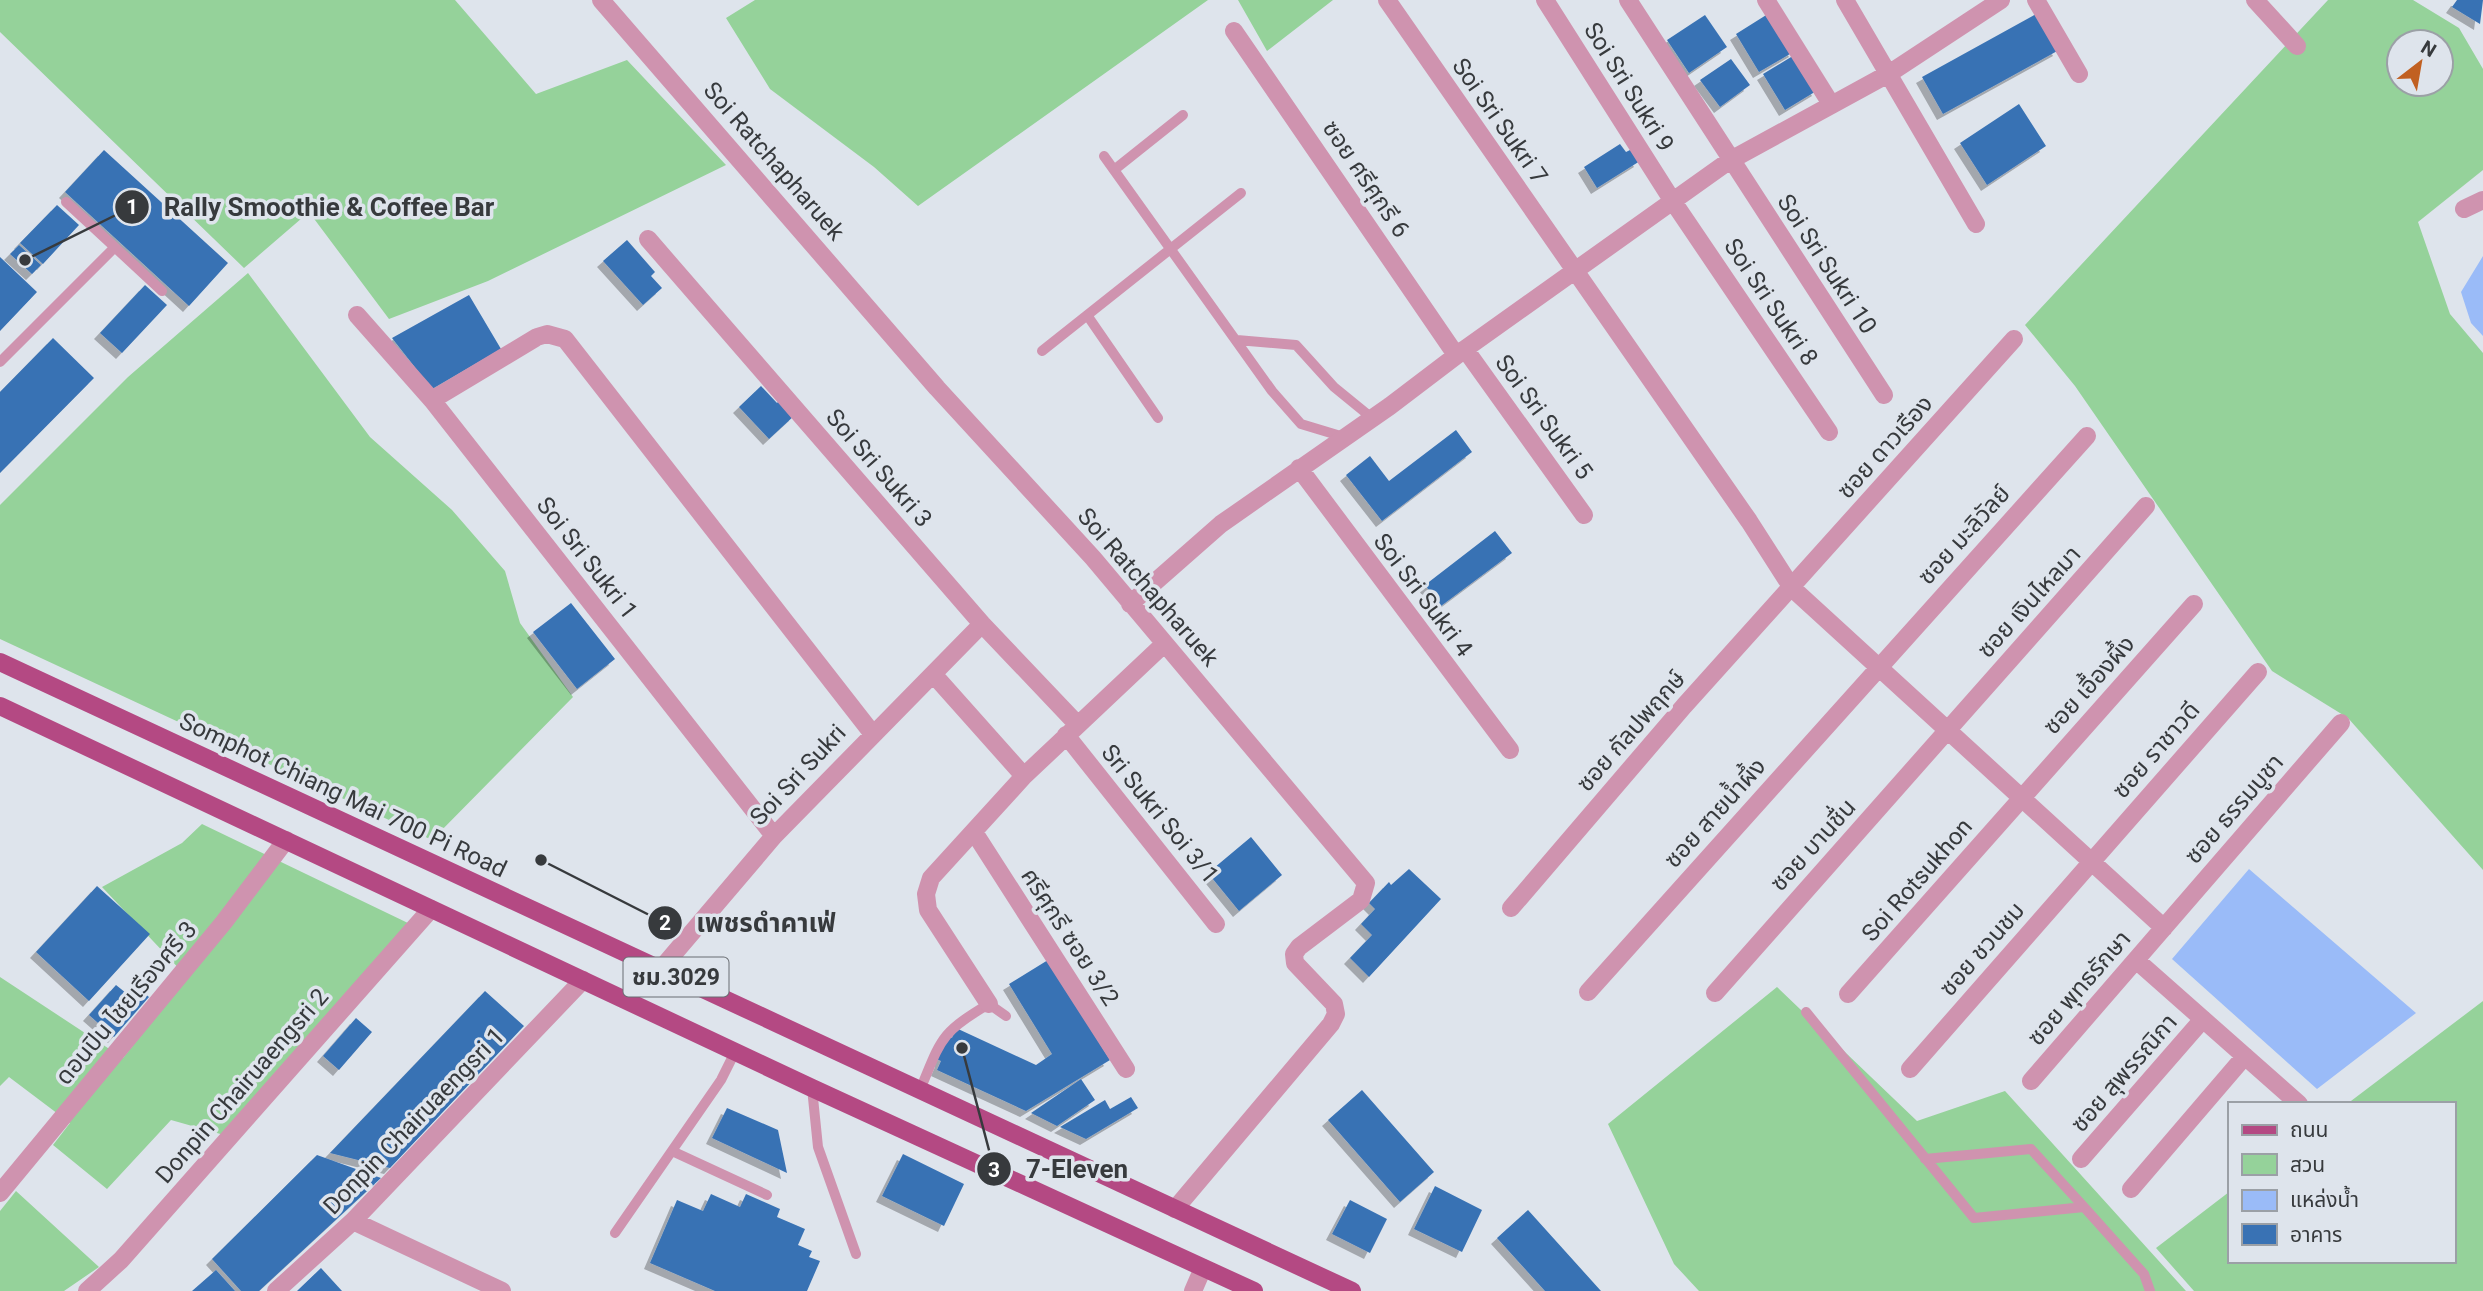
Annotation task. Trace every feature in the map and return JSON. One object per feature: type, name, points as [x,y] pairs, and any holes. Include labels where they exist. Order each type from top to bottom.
[{"type":"main road","name":"Somphot Chiang Mai 700 Pi Road","points":[[0,662],[1352,1291]]},
{"type":"main road","name":"ชม.3029","points":[[0,706],[812,1088],[1254,1291]]},
{"type":"street","name":"Soi Sri Sukri 7","points":[[1387,0],[1573,271],[1749,520],[1792,588],[2164,928]]},
{"type":"street","name":"Soi Sri Sukri 9","points":[[1545,0],[1672,200]]},
{"type":"street","name":"Soi Sri Sukri 10","points":[[1628,0],[1729,160],[1884,395]]},
{"type":"street","points":[[1766,0],[1830,104]]},
{"type":"street","points":[[1845,0],[1976,224]]},
{"type":"street","points":[[1130,604],[1205,536],[1729,160],[1890,73],[2001,0]]},
{"type":"street","points":[[2036,0],[2079,74]]},
{"type":"street","points":[[2255,0],[2297,46]]},
{"type":"street","name":"Soi Ratchapharuek","points":[[603,1],[937,388],[1093,558],[1366,883],[1361,900],[1299,947],[1294,954],[1295,963],[1334,1004],[1336,1014],[1331,1024],[1175,1209]]},
{"type":"street","name":"ซอย ศรีศุกรี 6","points":[[1234,31],[1461,352]]},
{"type":"street","name":"Soi Sri Sukri 8","points":[[1672,200],[1829,432]]},
{"type":"street","points":[[2465,209],[2483,200]]},
{"type":"street","name":"Soi Sri Sukri 3","points":[[648,239],[1072,730]]},
{"type":"street","name":"Soi Sri Sukri 1","points":[[357,316],[432,400],[774,836]]},
{"type":"street","points":[[432,400],[537,337],[547,334],[565,339],[872,733]]},
{"type":"street","name":"ซอย ดาวเรือง","points":[[1792,588],[2014,339]]},
{"type":"street","name":"Soi Sri Sukri 5","points":[[1461,352],[1584,515]]},
{"type":"street","name":"ซอย มะลิวัลย์","points":[[1879,667],[2087,436]]},
{"type":"street","name":"Soi Sri Sukri 4","points":[[1299,468],[1510,750]]},
{"type":"street","name":"ซอย เงินไหลมา","points":[[1947,730],[2147,506]]},
{"type":"street","name":"ซอย กัลปพฤกษ์","points":[[1511,908],[1684,706],[1792,588]]},
{"type":"street","name":"ซอย เอื้องผึ้ง","points":[[2022,798],[2193,604]]},
{"type":"street","name":"Soi Sri Sukri","points":[[660,970],[774,836],[872,733],[934,675],[982,624]]},
{"type":"street","points":[[989,1003],[928,910],[926,894],[932,877],[1024,776],[1164,644]]},
{"type":"street","name":"ซอย สายน้ำผึ้ง","points":[[1587,992],[1879,667]]},
{"type":"street","name":"ซอย ราชาวดี","points":[[2092,861],[2258,672]]},
{"type":"street","points":[[934,675],[1024,776]]},
{"type":"street","name":"ซอย ธรรมบูชา","points":[[2164,928],[2341,723]]},
{"type":"street","name":"Sri Sukri Soi 3/1","points":[[1072,730],[1216,923]]},
{"type":"street","name":"ซอย บานชื่น","points":[[1714,993],[1947,730]]},
{"type":"street","name":"Soi Rotsukhon","points":[[1848,994],[2022,798]]},
{"type":"street","name":"ศรีศุกรี ซอย 3/2","points":[[974,832],[1126,1069]]},
{"type":"street","name":"ดอนปิน ไชยเรืองศรี 3","points":[[0,1193],[7,1173],[224,922],[286,840]]},
{"type":"street","name":"ซอย ชวนชม","points":[[1910,1069],[2092,861]]},
{"type":"street","name":"Donpin Chairuaengsri 2","points":[[87,1291],[121,1260],[431,909]]},
{"type":"street","name":"ซอย พุทธรักษา","points":[[2031,1081],[2164,928]]},
{"type":"street","points":[[2136,960],[2297,1102]]},
{"type":"street","name":"Donpin Chairuaengsri 1","points":[[276,1291],[353,1222],[583,980]]},
{"type":"street","name":"ซอย สุพรรณิกา","points":[[2081,1159],[2203,1019]]},
{"type":"street","points":[[2131,1189],[2245,1056]]},
{"type":"street","points":[[353,1222],[480,1286],[502,1291]]},
{"type":"street","points":[[1193,1291],[1203,1268]]},
{"type":"lane","points":[[1114,170],[1183,115]]},
{"type":"lane","points":[[1104,156],[1272,391],[1301,424],[1344,437]]},
{"type":"lane","points":[[1042,351],[1241,193]]},
{"type":"lane","points":[[66,202],[162,291]]},
{"type":"lane","points":[[0,362],[114,248]]},
{"type":"lane","points":[[1087,315],[1158,418]]},
{"type":"lane","points":[[1237,340],[1296,345],[1334,387],[1372,418]]},
{"type":"lane","points":[[920,1090],[942,1037],[958,1022],[989,1003],[1006,1016]]},
{"type":"lane","points":[[1806,1012],[1975,1218],[2084,1207]]},
{"type":"lane","points":[[615,1233],[721,1080],[735,1052]]},
{"type":"lane","points":[[812,1088],[818,1147],[856,1254]]},
{"type":"lane","points":[[1925,1159],[2031,1149],[2144,1274],[2150,1291]]},
{"type":"lane","points":[[672,1151],[767,1195]]},
{"type":"green space","points":[[0,0],[455,0],[536,94],[627,60],[726,165],[488,281],[389,319],[309,212],[244,268],[0,32]]},
{"type":"green space","points":[[755,0],[1208,0],[918,206],[874,167],[770,89],[726,18]]},
{"type":"green space","points":[[1238,0],[1333,0],[1267,51]]},
{"type":"green space","points":[[2328,0],[2413,0],[2459,28],[2483,69],[2483,170],[2418,222],[2450,314],[2483,353],[2483,870],[2348,718],[2272,671],[2075,386],[2025,325]]},
{"type":"green space","points":[[248,273],[370,437],[452,510],[505,571],[520,623],[573,697],[432,840],[0,639],[0,505],[128,377]]},
{"type":"green space","points":[[202,824],[410,924],[224,1135],[171,1120],[107,1189],[53,1145],[70,1123],[9,1077],[0,1086],[0,977],[123,1058],[187,977],[102,887],[182,843]]},
{"type":"green space","points":[[1777,987],[1917,1121],[2005,1091],[2186,1291],[1699,1291],[1674,1264],[1608,1124]]},
{"type":"green space","points":[[2483,1001],[2483,1291],[2194,1291],[2156,1248],[2228,1193],[2228,1263],[2455,1263],[2455,1102],[2350,1102]]},
{"type":"green space","points":[[16,1191],[99,1267],[64,1291],[0,1291],[0,1211]]},
{"type":"water","points":[[2483,256],[2483,336],[2471,323],[2461,292]]},
{"type":"water","points":[[2249,869],[2416,1013],[2317,1089],[2172,959]]},
{"type":"building","points":[[2457,0],[2483,0],[2480,24],[2452,7]]},
{"type":"building","points":[[1771,12],[1795,51],[1759,72],[1736,34]]},
{"type":"building","points":[[2038,13],[2059,50],[1943,114],[1922,77]]},
{"type":"building","points":[[1705,15],[1727,47],[1689,73],[1667,40]]},
{"type":"building","points":[[1796,54],[1818,90],[1785,110],[1763,74]]},
{"type":"building","points":[[1731,59],[1750,85],[1720,107],[1700,80]]},
{"type":"building","points":[[2019,104],[2046,146],[1987,185],[1960,143]]},
{"type":"building","points":[[1620,144],[1626,152],[1632,149],[1640,161],[1597,188],[1584,167]]},
{"type":"building","points":[[104,150],[228,263],[189,306],[65,192]]},
{"type":"building","points":[[57,205],[79,225],[43,264],[20,243]]},
{"type":"building","points":[[627,240],[655,272],[651,276],[662,288],[643,305],[603,261]]},
{"type":"building","points":[[19,245],[41,265],[32,274],[10,254]]},
{"type":"building","points":[[0,257],[37,292],[0,331]]},
{"type":"building","points":[[145,285],[167,305],[122,353],[100,333]]},
{"type":"building","points":[[469,295],[501,349],[432,389],[392,338]]},
{"type":"building","points":[[53,338],[94,378],[0,473],[0,392]]},
{"type":"building","points":[[761,386],[777,403],[781,399],[795,415],[769,439],[739,407]]},
{"type":"building","points":[[1456,430],[1472,452],[1382,521],[1346,475],[1370,456],[1389,481]]},
{"type":"building","points":[[1495,531],[1512,553],[1441,606],[1425,585]]},
{"type":"building","points":[[571,603],[615,659],[577,689],[533,632]]},
{"type":"building","points":[[1251,837],[1282,875],[1239,911],[1208,873]]},
{"type":"building","points":[[1409,869],[1441,899],[1369,977],[1350,958],[1372,935],[1361,924],[1375,909],[1369,903],[1389,882],[1391,885]]},
{"type":"building","points":[[97,886],[150,934],[89,1001],[36,952]]},
{"type":"building","points":[[1048,960],[1110,1060],[1026,1111],[937,1070],[941,1061],[934,1058],[945,1035],[952,1038],[956,1028],[1036,1065],[1052,1054],[1009,984]]},
{"type":"building","points":[[134,984],[149,997],[114,1037],[89,1015],[116,985],[126,993]]},
{"type":"building","points":[[485,991],[524,1026],[390,1168],[330,1153]]},
{"type":"building","points":[[356,1018],[372,1032],[339,1070],[323,1056]]},
{"type":"building","points":[[1081,1079],[1095,1100],[1057,1126],[1031,1113]]},
{"type":"building","points":[[1362,1090],[1434,1172],[1400,1202],[1328,1120]]},
{"type":"building","points":[[1131,1097],[1138,1108],[1086,1139],[1060,1127],[1105,1100],[1110,1109]]},
{"type":"building","points":[[727,1108],[778,1130],[787,1173],[712,1138]]},
{"type":"building","points":[[903,1154],[964,1184],[944,1226],[882,1196]]},
{"type":"building","points":[[317,1155],[381,1178],[259,1291],[241,1291],[212,1259]]},
{"type":"building","points":[[1435,1186],[1482,1210],[1462,1252],[1414,1229]]},
{"type":"building","points":[[711,1194],[740,1207],[746,1194],[780,1209],[777,1217],[805,1229],[798,1245],[812,1251],[809,1257],[820,1261],[807,1291],[715,1291],[650,1263],[677,1200],[703,1211]]},
{"type":"building","points":[[1350,1200],[1387,1219],[1370,1253],[1332,1234]]},
{"type":"building","points":[[1528,1210],[1601,1291],[1545,1291],[1497,1238]]},
{"type":"building","points":[[321,1268],[342,1291],[297,1291]]},
{"type":"building","points":[[216,1270],[235,1291],[192,1291]]},
{"type":"place","name":"Rally Smoothie & Coffee Bar","points":[[25,260]]},
{"type":"place","name":"เพชรดำคาเฟ่","points":[[541,860]]},
{"type":"place","name":"7-Eleven","points":[[962,1048]]}]
